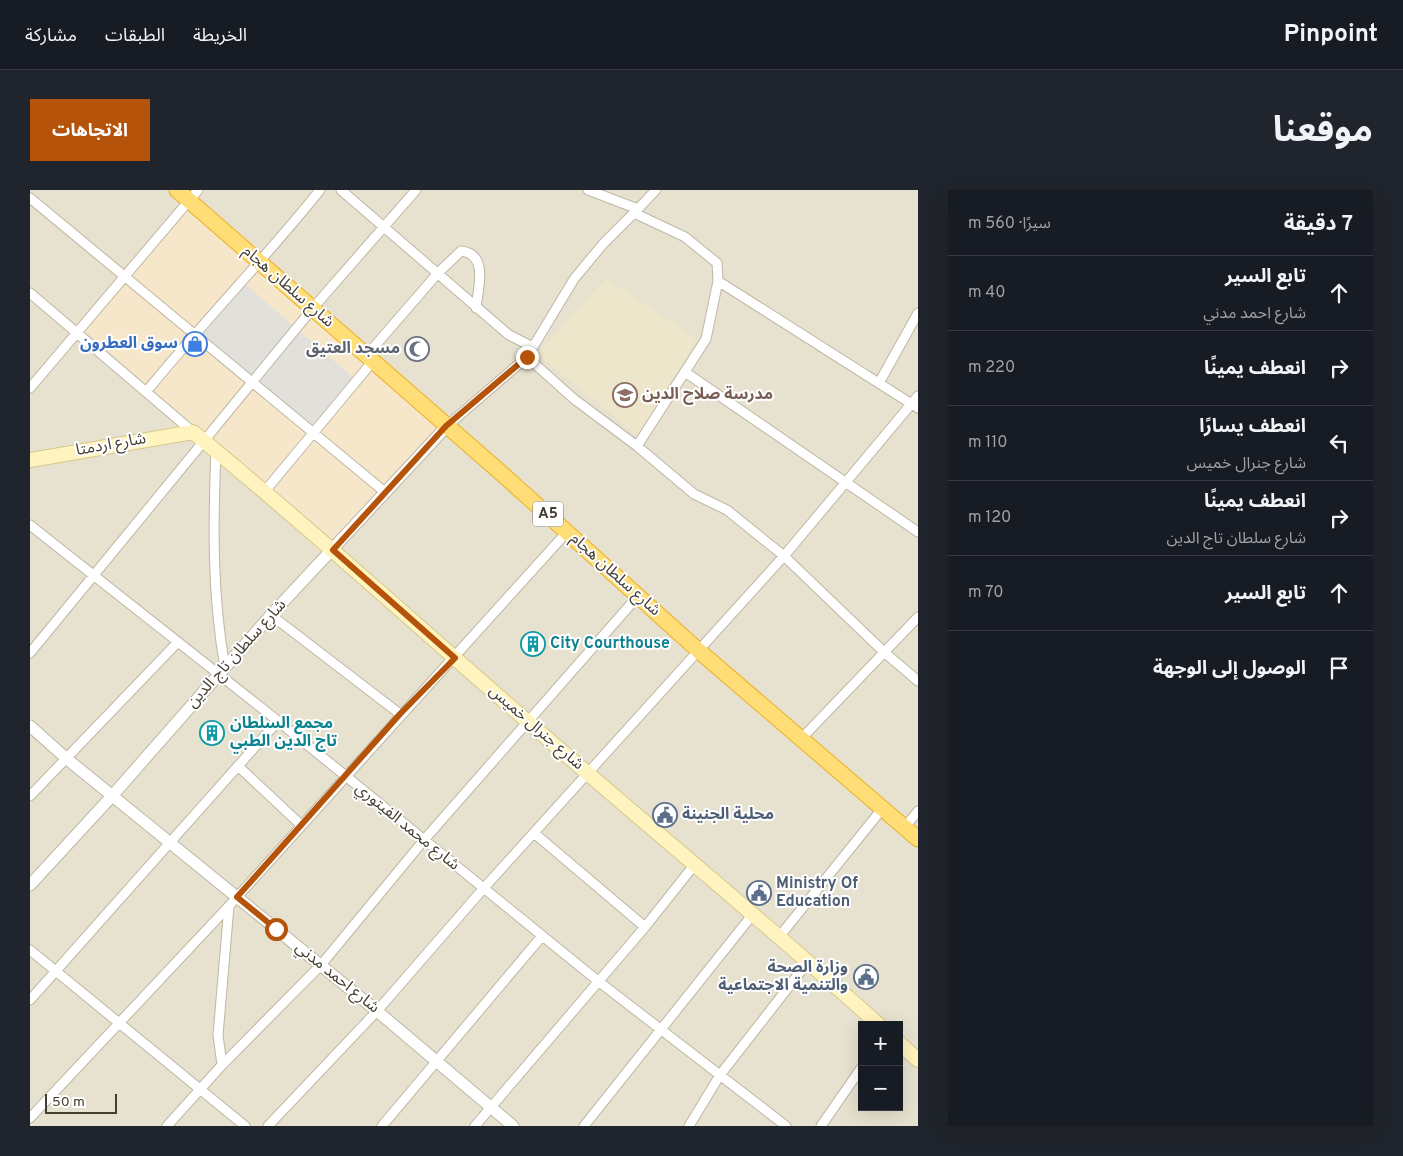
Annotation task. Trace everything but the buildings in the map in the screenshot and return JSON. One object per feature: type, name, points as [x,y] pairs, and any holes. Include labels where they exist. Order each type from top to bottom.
[{"type":"highway","name":"شارع سلطان هجام","points":[[176,190],[193,196],[258,261],[567,532],[699,651],[918,839]]},
{"type":"main road","name":"شارع جنرال خميس","points":[[198,436],[265,491],[527,721],[779,936],[874,1021]]},
{"type":"main road","name":"شارع اردمتا","points":[[30,460],[198,436]]},
{"type":"main road","points":[[903,1047],[918,1060]]},
{"type":"street","points":[[146,392],[320,190]]},
{"type":"street","points":[[341,190],[509,336],[533,347]]},
{"type":"street","points":[[30,653],[94,577],[198,436],[252,382],[313,308],[416,190]]},
{"type":"street","points":[[588,190],[636,211],[685,237],[717,263],[718,281],[706,339],[637,446]]},
{"type":"street","points":[[446,426],[527,357],[574,279],[603,244],[656,190]]},
{"type":"street","points":[[30,388],[193,196]]},
{"type":"street","points":[[30,198],[386,493]]},
{"type":"street","points":[[265,491],[438,273],[461,251],[469,252],[476,257],[480,267],[476,308]]},
{"type":"street","points":[[718,281],[915,406]]},
{"type":"street","points":[[30,293],[198,436]]},
{"type":"street","points":[[879,383],[918,313]]},
{"type":"street","points":[[527,357],[574,400],[637,446],[694,494],[727,510],[784,556],[884,652],[918,681]]},
{"type":"street","points":[[685,372],[918,532]]},
{"type":"street","points":[[268,1126],[377,1010],[534,832],[784,556],[844,483],[915,406],[918,396]]},
{"type":"street","name":"شارع سلطان تاج الدين","points":[[30,885],[112,796],[271,615],[446,426]]},
{"type":"street","points":[[216,451],[214,550],[216,604],[222,671]]},
{"type":"street","name":"شارع محمد الفيتوري","points":[[30,525],[177,643],[222,671],[278,722],[483,889],[598,981],[786,1126]]},
{"type":"street","points":[[30,1118],[229,906],[400,714],[455,658],[567,532]]},
{"type":"street","points":[[167,1126],[222,1065],[321,965],[424,840],[638,596]]},
{"type":"street","points":[[271,615],[400,714]]},
{"type":"street","points":[[801,739],[918,617]]},
{"type":"street","points":[[30,796],[67,760],[177,643]]},
{"type":"street","points":[[30,1000],[278,722]]},
{"type":"street","name":"شارع احمد مدني","points":[[30,726],[67,760],[377,1010],[513,1126]]},
{"type":"street","points":[[238,766],[301,825]]},
{"type":"street","points":[[779,936],[882,809]]},
{"type":"street","points":[[904,828],[918,811]]},
{"type":"street","points":[[534,832],[645,927]]},
{"type":"street","points":[[475,1126],[645,927],[695,864]]},
{"type":"street","points":[[222,1065],[218,1035],[229,906]]},
{"type":"street","points":[[584,1126],[753,914]]},
{"type":"street","points":[[382,1126],[542,936]]},
{"type":"street","points":[[30,950],[245,1126]]},
{"type":"street","points":[[689,1126],[720,1075],[808,962]]},
{"type":"street","points":[[821,1126],[858,1074]]},
{"type":"shaded area","points":[[30,190],[918,190],[918,1126],[30,1126]]},
{"type":"shaded area","points":[[185,208],[438,426],[329,544],[83,329]]},
{"type":"shaded area","name":"مدرسة صلاح الدين","points":[[606,278],[697,339],[638,436],[537,354]]},
{"type":"shaded area","points":[[244,283],[354,378],[313,428],[198,333]]},
{"type":"place","name":"سوق العطرون","points":[[195,344]]},
{"type":"place","name":"مسجد العتيق","points":[[417,349]]},
{"type":"place","name":"مدرسة صلاح الدين","points":[[625,395]]},
{"type":"place","name":"City Courthouse","points":[[533,644]]},
{"type":"place","name":"مجمع السلطان تاج الدين الطبي","points":[[212,733]]},
{"type":"place","name":"محلية الجنينة","points":[[665,815]]},
{"type":"place","name":"Ministry Of Education","points":[[759,893]]},
{"type":"place","name":"وزارة الصحة والتنمية الاجتماعية","points":[[866,977]]},
{"type":"route","points":[[276,929],[237,897],[400,714],[455,658],[333,550],[446,426],[527,357]]}]
